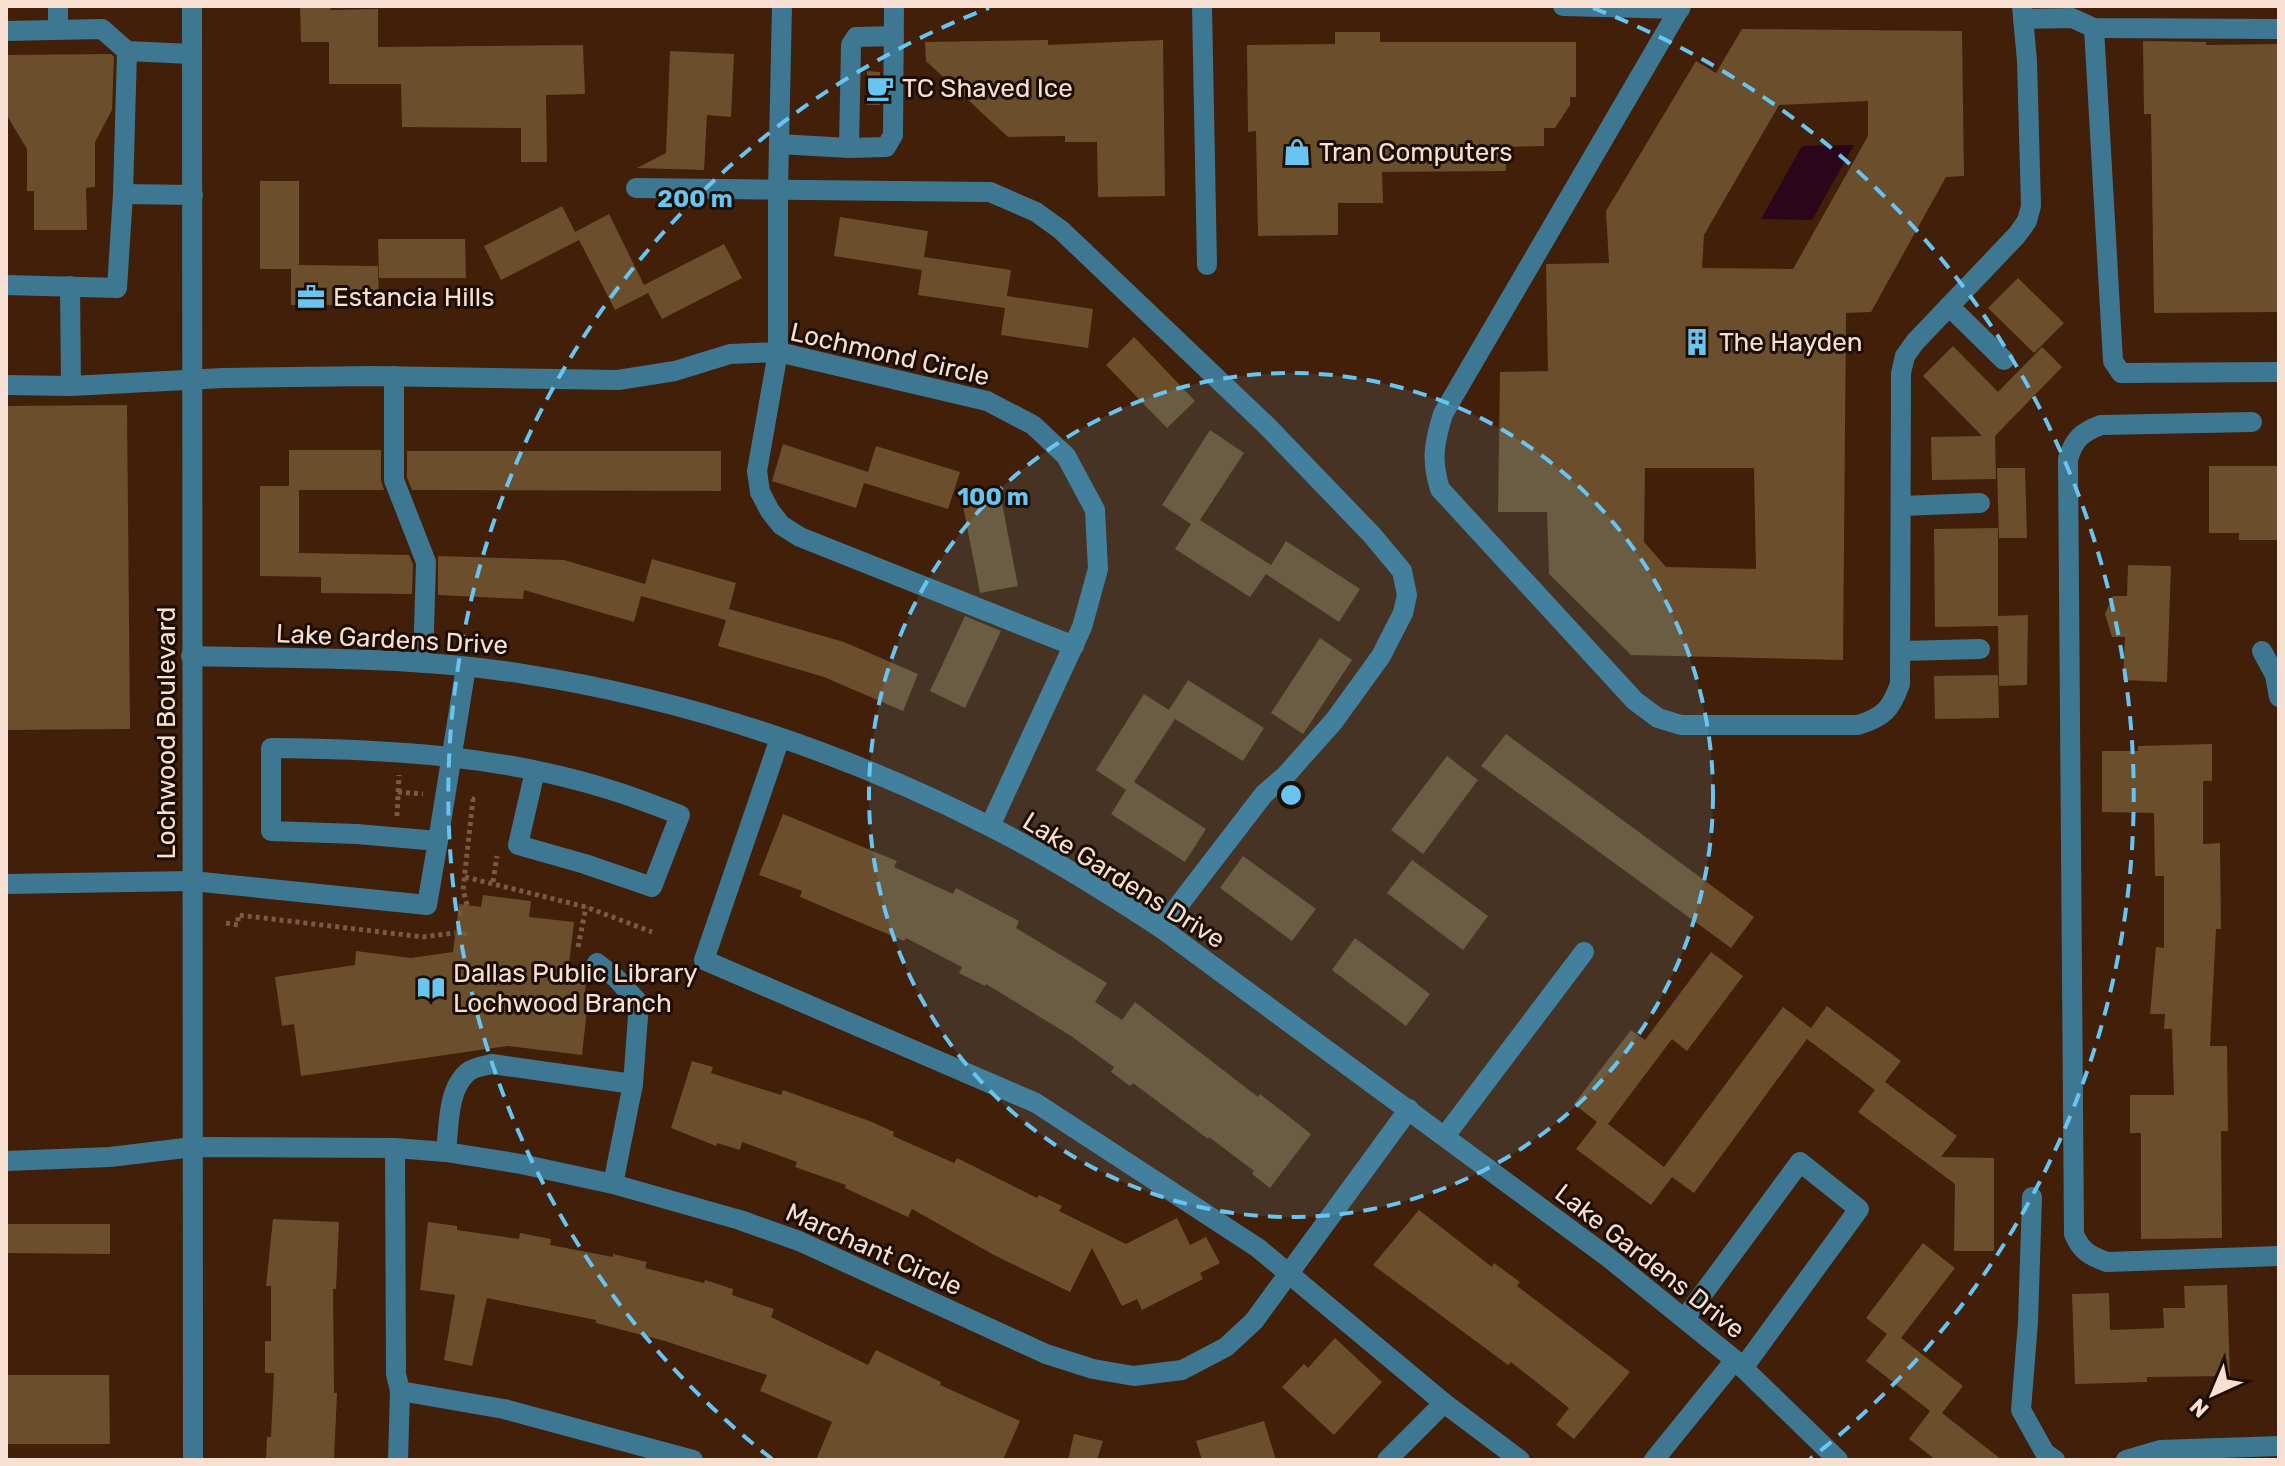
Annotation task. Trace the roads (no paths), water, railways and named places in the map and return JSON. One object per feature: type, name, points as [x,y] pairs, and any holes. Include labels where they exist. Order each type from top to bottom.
[{"type":"street","points":[[58,6],[58,29]]},
{"type":"street","name":"Lochwood Boulevard","points":[[192,6],[193,1460]]},
{"type":"street","points":[[782,6],[778,352],[757,471],[760,492],[781,525],[800,537],[1074,646]]},
{"type":"street","points":[[779,144],[886,147],[893,135],[894,6]]},
{"type":"street","points":[[1202,6],[1207,265]]},
{"type":"street","points":[[1563,6],[1680,7]]},
{"type":"street","points":[[1680,7],[1443,414],[1435,440],[1433,468],[1440,489],[1635,701],[1658,718],[1681,725],[1858,725],[1876,719],[1892,705],[1900,684],[1901,651],[1901,373],[1905,356],[1915,342],[2027,221],[2031,206],[2023,12],[2072,18],[2094,28],[2279,29]]},
{"type":"street","points":[[2094,28],[2113,361],[2121,373],[2279,372]]},
{"type":"street","points":[[6,31],[102,29],[127,51],[191,54]]},
{"type":"street","points":[[849,148],[851,45],[856,37],[894,36]]},
{"type":"street","points":[[6,285],[117,288],[127,51]]},
{"type":"street","points":[[636,188],[990,192],[1036,212],[1061,230],[1267,426],[1372,535],[1402,571],[1407,595],[1403,613],[1381,656],[1334,721],[1286,775],[1264,794],[1161,928]]},
{"type":"street","points":[[123,194],[193,195]]},
{"type":"street","points":[[70,286],[71,386]]},
{"type":"street","points":[[1949,306],[2004,360]]},
{"type":"street","name":"Lochmond Circle","points":[[6,385],[71,386],[191,379],[394,376],[618,380],[675,371],[730,354],[778,352],[987,401],[1033,425],[1066,456],[1095,510],[1098,569],[1082,627],[990,826]]},
{"type":"street","points":[[394,376],[394,480],[426,562],[423,663]]},
{"type":"street","points":[[2252,422],[2101,425],[2083,432],[2072,444],[2068,459],[2074,1234],[2080,1248],[2092,1257],[2107,1262],[2279,1256]]},
{"type":"street","points":[[1901,506],[1980,503]]},
{"type":"street","points":[[1901,651],[1980,649]]},
{"type":"street","points":[[2262,651],[2275,675],[2279,697]]},
{"type":"street","name":"Lake Gardens Drive","points":[[191,656],[466,667],[524,674],[656,701],[780,738],[876,773],[990,826],[1083,878],[1161,928],[1409,1109],[1685,1318],[1739,1364],[1838,1460]]},
{"type":"street","points":[[6,884],[192,881],[427,905],[466,667]]},
{"type":"street","points":[[780,738],[704,960],[1036,1103],[1199,1207],[1290,1274],[1444,1403],[1520,1460]]},
{"type":"street","points":[[438,841],[271,831],[271,748],[360,749],[451,757],[535,771],[609,789],[680,815],[652,887],[518,845],[535,771]]},
{"type":"street","points":[[1445,1136],[1584,952]]},
{"type":"street","points":[[597,963],[639,1003],[633,1084],[613,1184]]},
{"type":"street","points":[[446,1152],[453,1097],[459,1081],[470,1070],[492,1064],[633,1084]]},
{"type":"street","name":"Marchant Circle","points":[[6,1161],[110,1157],[193,1147],[395,1148],[446,1152],[521,1164],[613,1184],[740,1220],[799,1241],[1046,1354],[1093,1369],[1134,1376],[1182,1370],[1226,1347],[1254,1321],[1409,1109]]},
{"type":"street","points":[[395,1148],[396,1374],[400,1391],[398,1460]]},
{"type":"street","points":[[1654,1460],[1739,1364],[1859,1209],[1800,1162],[1685,1318]]},
{"type":"street","points":[[2032,1197],[2028,1322],[2021,1410],[2045,1453],[2055,1460]]},
{"type":"street","points":[[400,1391],[504,1409],[693,1460]]},
{"type":"street","points":[[1387,1460],[1444,1403]]},
{"type":"street","points":[[2126,1460],[2160,1450],[2279,1446]]},
{"type":"place","name":"TC Shaved Ice","points":[[880,88]]},
{"type":"place","name":"Tran Computers","points":[[1297,152]]},
{"type":"place","name":"Estancia Hills","points":[[311,297]]},
{"type":"place","name":"The Hayden","points":[[1697,342]]},
{"type":"place","name":"Dallas Public Library Lochwood Branch","points":[[431,988]]}]
